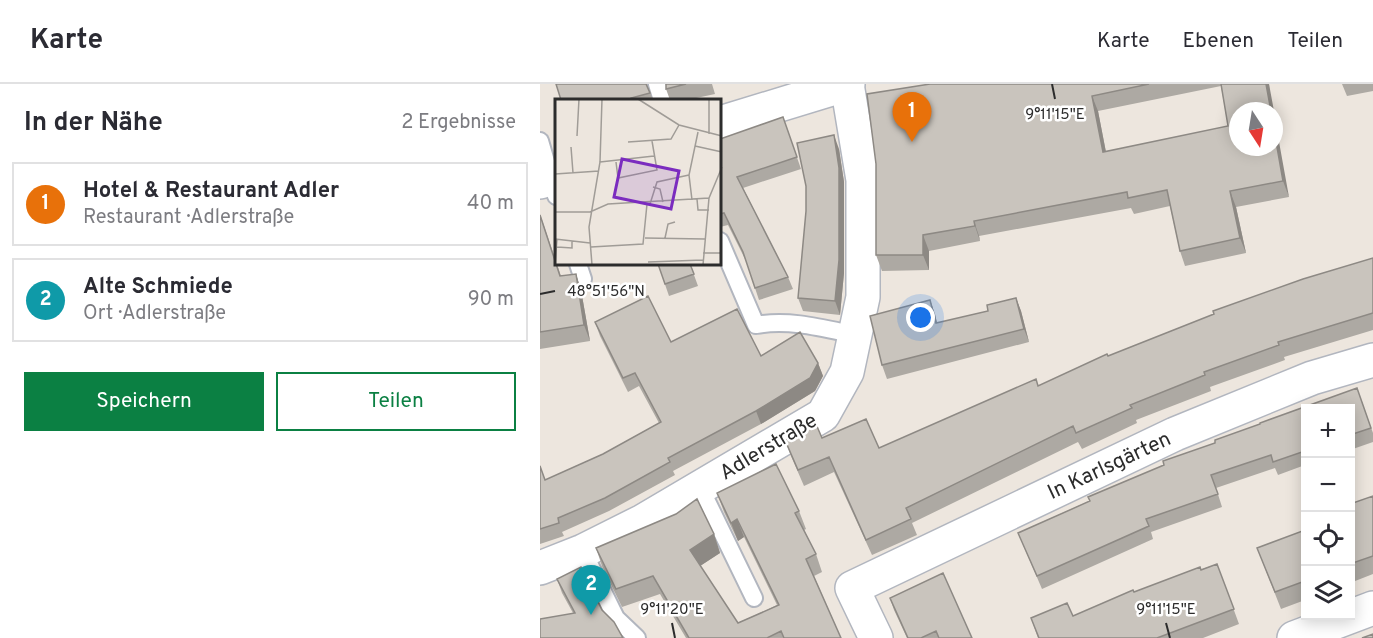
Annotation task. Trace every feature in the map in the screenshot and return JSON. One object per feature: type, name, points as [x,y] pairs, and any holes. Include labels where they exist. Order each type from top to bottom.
[{"type":"street","points":[[722,122],[848,84]]},
{"type":"street","name":"Adlerstraße","points":[[540,568],[583,551],[643,521],[823,415],[848,372],[863,297],[863,180],[848,84]]},
{"type":"street","name":"In Karlsgärten","points":[[876,638],[852,588],[1174,434],[1312,378],[1373,360]]},
{"type":"street","points":[[1294,638],[1373,608]]},
{"type":"lane","points":[[657,84],[662,99]]},
{"type":"lane","points":[[540,141],[551,183]]},
{"type":"lane","points":[[722,246],[756,325],[774,322],[799,323],[855,335]]},
{"type":"lane","points":[[700,487],[754,598]]},
{"type":"lane","points":[[583,551],[616,618],[637,638]]},
{"type":"building","points":[[556,84],[646,84],[650,93],[631,99],[561,99]]},
{"type":"building","points":[[666,84],[686,84],[666,89]]},
{"type":"building","points":[[930,84],[1149,84],[1092,96],[1103,152],[1228,126],[1221,84],[1266,84],[1269,102],[1229,102],[1229,156],[1279,156],[1283,181],[1230,191],[1240,238],[1180,251],[1167,190],[1128,198],[1127,192],[974,221],[975,226],[923,235],[923,255],[876,255],[876,164],[867,94]]},
{"type":"building","points":[[783,117],[797,157],[737,177],[788,277],[755,288],[743,252],[724,213],[722,214],[722,138]]},
{"type":"building","points":[[834,135],[839,168],[839,260],[835,301],[798,298],[806,186],[797,143]]},
{"type":"building","points":[[540,215],[560,276],[576,274],[584,325],[540,332]]},
{"type":"building","points":[[1373,258],[1373,313],[1278,342],[1279,345],[1204,372],[1205,375],[1130,405],[1132,408],[1076,433],[1073,426],[906,508],[911,519],[866,540],[829,457],[798,470],[785,440],[816,424],[822,438],[866,419],[879,448],[1036,379],[1038,386],[1107,354],[1108,356],[1214,314],[1213,311],[1303,279]]},
{"type":"building","points":[[659,266],[691,266],[694,274],[665,284]]},
{"type":"building","points":[[648,296],[671,342],[737,309],[761,356],[800,332],[818,363],[810,378],[756,411],[668,458],[670,462],[605,498],[558,518],[559,523],[540,529],[540,466],[545,480],[603,454],[661,422],[635,373],[623,378],[595,322]]},
{"type":"building","points":[[1016,298],[1024,329],[882,365],[870,316],[930,300],[936,323],[988,311],[987,305]]},
{"type":"building","points":[[1357,388],[1371,428],[1355,433],[1355,404],[1313,404]]},
{"type":"building","points":[[1301,408],[1301,452],[1273,462],[1271,455],[1211,475],[1218,494],[1146,519],[1149,526],[1037,576],[1018,533],[1090,501],[1088,497],[1164,465],[1163,461],[1215,443],[1215,440]]},
{"type":"building","points":[[776,464],[799,511],[795,513],[816,554],[806,559],[841,638],[784,638],[781,631],[767,638],[689,638],[653,576],[616,589],[596,548],[676,514],[697,499],[714,534],[690,550],[738,623],[779,605],[737,519],[731,523],[717,493]]},
{"type":"building","points":[[1373,496],[1373,556],[1355,562],[1355,512],[1355,502]]},
{"type":"building","points":[[1301,532],[1301,582],[1275,592],[1257,548]]},
{"type":"building","points":[[1217,564],[1234,609],[1157,638],[1039,638],[1031,618],[1067,603],[1073,616],[1133,590],[1134,592],[1200,567],[1201,570]]},
{"type":"building","points":[[581,567],[602,610],[614,622],[623,638],[540,638],[540,619],[575,613],[557,579]]},
{"type":"building","points":[[943,573],[972,638],[939,638],[936,631],[921,638],[908,638],[890,598]]},
{"type":"place","name":"Hotel & Restaurant Adler","points":[[912,142]]},
{"type":"place","name":"Alte Schmiede","points":[[591,615]]}]
